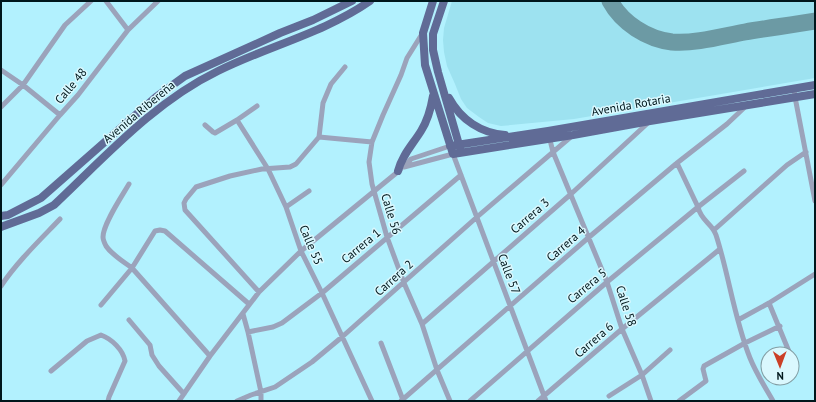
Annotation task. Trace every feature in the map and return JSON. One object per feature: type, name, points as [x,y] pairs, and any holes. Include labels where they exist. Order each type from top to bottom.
[{"type":"main road","name":"Avenida Ribereña","points":[[1,216],[8,215],[41,198],[156,97],[185,76],[338,5],[352,1]]},
{"type":"main road","name":"Avenida Ribereña","points":[[1,228],[39,213],[54,205],[134,130],[160,107],[184,90],[219,70],[339,20],[370,1]]},
{"type":"main road","points":[[433,1],[422,33],[425,65],[434,93],[456,149]]},
{"type":"main road","points":[[444,1],[433,34],[433,50],[456,149]]},
{"type":"main road","name":"Avenida Rotaria","points":[[456,149],[520,135],[573,135],[746,105],[794,93],[815,85]]},
{"type":"main road","points":[[442,86],[452,105],[475,126],[499,134],[520,135]]},
{"type":"main road","points":[[401,169],[400,163],[422,130],[430,113],[434,93]]},
{"type":"main road","name":"Avenida Rotaria","points":[[456,149],[549,135],[794,93],[815,94]]},
{"type":"street","points":[[1,107],[23,85],[65,25],[91,1]]},
{"type":"street","points":[[106,1],[128,30]]},
{"type":"street","name":"Calle 48","points":[[1,184],[78,95],[128,30],[158,1]]},
{"type":"street","name":"Calle 56","points":[[422,33],[407,58],[383,115],[372,142],[369,162],[374,191],[388,237],[404,283],[422,324],[437,370],[450,401]]},
{"type":"street","points":[[259,292],[184,210],[184,203],[196,187],[230,176],[268,169],[290,167],[296,164],[319,137],[323,103],[330,84],[345,67]]},
{"type":"street","points":[[2,74],[23,85],[60,115]]},
{"type":"street","points":[[794,93],[815,201]]},
{"type":"street","name":"Carrera 4","points":[[402,400],[588,238],[726,124],[746,105]]},
{"type":"street","points":[[205,125],[215,133],[257,106]]},
{"type":"street","name":"Calle 55","points":[[237,120],[268,169],[286,207],[301,251],[372,401]]},
{"type":"street","name":"Carrera 3","points":[[422,324],[571,194],[650,121]]},
{"type":"street","name":"Calle 58","points":[[549,135],[553,152],[607,282],[622,329],[652,401]]},
{"type":"street","name":"Carrera 2","points":[[237,401],[276,387],[312,362],[573,135]]},
{"type":"street","points":[[319,137],[372,142]]},
{"type":"street","points":[[179,401],[249,304],[259,292],[301,251],[401,169],[411,159],[456,149]]},
{"type":"street","points":[[401,169],[456,149]]},
{"type":"street","name":"Calle 57","points":[[456,149],[461,175],[545,398]]},
{"type":"street","points":[[714,230],[787,165],[806,152]]},
{"type":"street","points":[[677,163],[698,207],[700,216],[714,230],[738,320],[750,358],[773,401]]},
{"type":"street","name":"Carrera 5","points":[[470,401],[607,282],[744,171]]},
{"type":"street","name":"Carrera 1","points":[[248,332],[273,327],[282,323],[322,293],[461,175]]},
{"type":"street","points":[[129,184],[112,212],[105,228],[103,238],[105,245],[132,268],[210,356]]},
{"type":"street","points":[[286,207],[309,191]]},
{"type":"street","points":[[1,286],[27,253],[60,219]]},
{"type":"street","points":[[101,305],[132,268],[155,231],[160,230],[165,231],[249,304]]},
{"type":"street","name":"Carrera 6","points":[[538,401],[545,398],[622,329],[720,249]]},
{"type":"street","points":[[738,320],[769,303],[815,274]]},
{"type":"street","points":[[769,303],[787,346]]},
{"type":"street","points":[[243,314],[261,392],[261,401]]},
{"type":"street","points":[[129,320],[150,345],[152,355],[159,366],[184,394]]},
{"type":"street","points":[[679,401],[705,382],[703,367],[745,343],[780,326]]},
{"type":"street","points":[[51,371],[86,341],[101,336],[107,338],[121,350],[125,361],[108,401]]},
{"type":"street","points":[[381,343],[402,400]]},
{"type":"street","points":[[609,396],[642,375],[670,350]]},
{"type":"shaded area","points":[[452,1],[815,1],[815,78],[574,119],[501,126],[488,123],[467,108],[461,99],[447,66],[443,40],[444,28]]},
{"type":"taxiway","points":[[610,1],[621,16],[636,29],[653,37],[672,42],[699,41],[815,21]]}]
